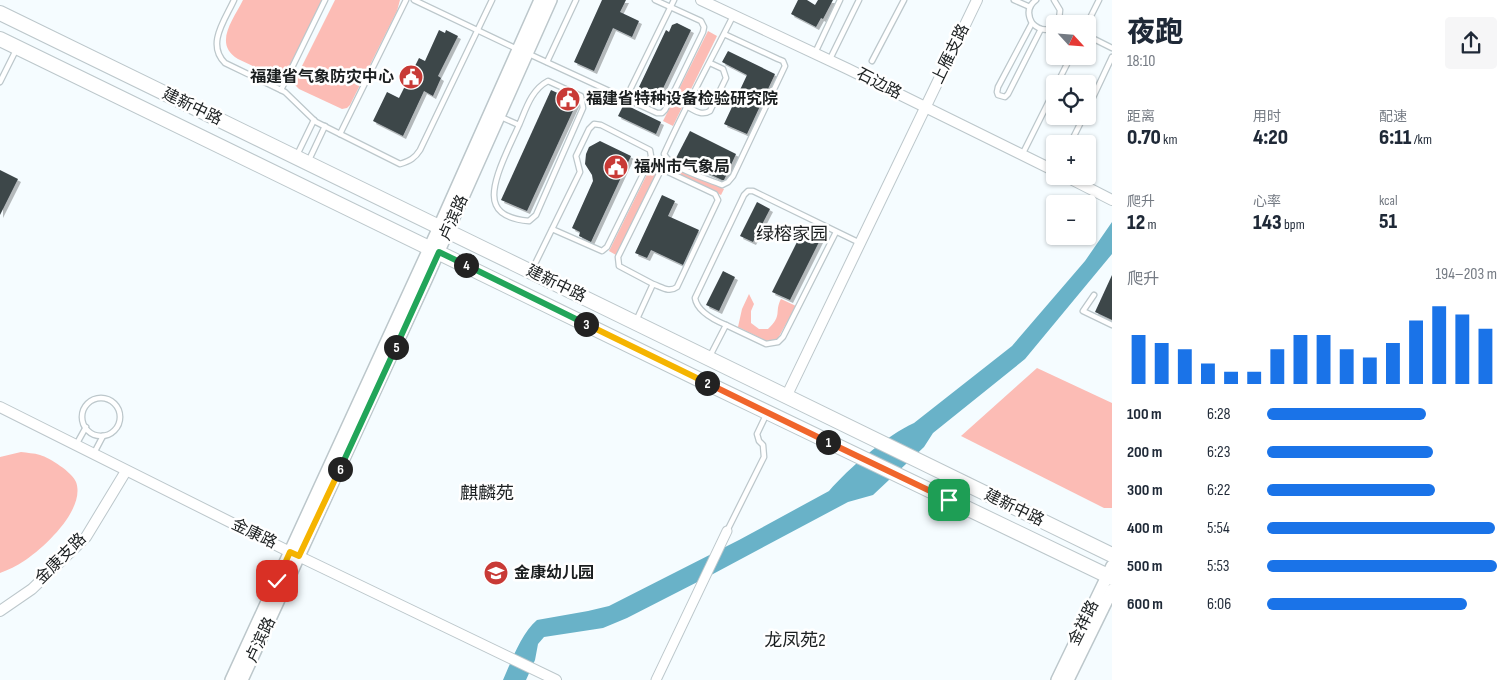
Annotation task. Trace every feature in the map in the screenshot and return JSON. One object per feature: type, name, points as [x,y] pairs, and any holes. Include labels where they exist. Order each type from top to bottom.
[{"type":"main road","points":[[444,229],[523,51],[540,0]]},
{"type":"main road","name":"卢滨路","points":[[242,680],[295,554],[434,250],[499,117],[523,51],[551,0]]},
{"type":"main road","name":"建新中路","points":[[0,13],[1112,555]]},
{"type":"main road","name":"建新中路","points":[[0,39],[767,413],[1110,573]]},
{"type":"main road","points":[[231,680],[295,554]]},
{"type":"main road","name":"金祥路","points":[[1057,680],[1110,573]]},
{"type":"main road","name":"金祥路","points":[[1068,680],[1112,590]]},
{"type":"street","name":"石边路","points":[[701,0],[815,52],[1046,167]]},
{"type":"street","name":"上雁支路","points":[[787,395],[977,0]]},
{"type":"street","points":[[1083,185],[1112,200]]},
{"type":"street","name":"金康路","points":[[0,407],[295,554],[556,680]]},
{"type":"street","name":"金康支路","points":[[0,611],[32,588],[86,537],[126,471]]},
{"type":"street","points":[[656,680],[727,531]]},
{"type":"lane","points":[[234,0],[216,37],[220,58],[225,63],[282,90],[314,120],[400,164],[408,162],[415,157],[492,0]]},
{"type":"lane","points":[[282,90],[325,0]]},
{"type":"lane","points":[[340,134],[406,0]]},
{"type":"lane","points":[[414,0],[657,113],[662,113],[670,101],[704,27],[701,21],[655,0]]},
{"type":"lane","points":[[547,62],[576,0]]},
{"type":"lane","points":[[626,98],[674,0]]},
{"type":"lane","points":[[815,52],[840,0]]},
{"type":"lane","points":[[830,60],[859,0]]},
{"type":"lane","points":[[872,61],[904,0]]},
{"type":"lane","points":[[1014,0],[1030,7]]},
{"type":"lane","points":[[1036,0],[1030,7],[1029,18],[1032,23],[1046,30]]},
{"type":"lane","points":[[1054,0],[1060,10],[1059,15]]},
{"type":"lane","points":[[1092,15],[1099,0]]},
{"type":"lane","points":[[724,34],[783,61],[785,66],[733,176],[722,185],[677,166],[668,160],[664,154],[724,34],[734,15]]},
{"type":"lane","points":[[1032,23],[998,87],[998,95],[1005,97],[1008,94],[1041,29]]},
{"type":"lane","points":[[1096,40],[1112,48]]},
{"type":"lane","points":[[0,82],[18,47]]},
{"type":"lane","points":[[1096,91],[1112,57]]},
{"type":"lane","points":[[688,107],[702,114],[710,111],[726,78],[723,68],[710,62]]},
{"type":"lane","points":[[548,81],[581,96],[583,108],[536,215],[529,221],[518,220],[502,213],[496,206],[494,198],[499,173],[519,126],[535,90],[548,81]]},
{"type":"lane","points":[[1022,155],[1046,107]]},
{"type":"lane","points":[[499,117],[519,126]]},
{"type":"lane","points":[[302,160],[314,120]]},
{"type":"lane","points":[[531,272],[552,229],[580,172],[576,156],[589,129],[594,124],[601,125],[650,150],[651,156],[647,166],[607,247],[602,251],[552,229]]},
{"type":"lane","points":[[302,160],[325,126]]},
{"type":"lane","points":[[664,170],[715,194],[718,200],[677,287],[669,290],[653,284],[619,266],[618,257],[660,172],[664,170]]},
{"type":"lane","points":[[836,232],[783,337],[778,342],[766,344],[716,321],[696,304],[695,298],[744,194],[748,191],[860,243]]},
{"type":"lane","points":[[635,322],[653,284]]},
{"type":"lane","points":[[1094,295],[1083,311],[1112,325]]},
{"type":"lane","points":[[709,359],[726,325]]},
{"type":"lane","points":[[93,454],[103,436],[115,430],[120,420],[118,408],[110,400],[98,398],[88,404],[83,415],[86,427],[96,435],[103,436]]},
{"type":"lane","points":[[727,531],[764,456],[763,445],[759,442],[757,434],[767,413]]},
{"type":"lane","points":[[76,445],[86,427]]},
{"type":"shaded area","points":[[243,0],[322,0],[282,80],[238,59],[227,46],[227,31]]},
{"type":"shaded area","points":[[335,0],[400,0],[397,11],[350,105],[342,109],[299,89],[295,85],[295,80]]},
{"type":"shaded area","points":[[708,31],[717,36],[673,126],[663,121]]},
{"type":"shaded area","points":[[655,158],[662,161],[616,255],[609,251]]},
{"type":"shaded area","points":[[664,161],[724,189],[721,195],[661,167]]},
{"type":"shaded area","points":[[749,294],[754,304],[751,311],[751,323],[759,329],[768,329],[773,324],[777,317],[781,299],[796,306],[777,340],[766,341],[738,327],[742,309]]},
{"type":"shaded area","points":[[1037,368],[1112,403],[1112,508],[1104,508],[961,436]]},
{"type":"shaded area","points":[[21,452],[40,455],[60,466],[74,478],[77,493],[75,504],[69,515],[52,537],[24,561],[0,573],[0,457]]},
{"type":"water","points":[[1112,222],[1112,254],[1025,359],[933,433],[924,447],[873,495],[848,502],[627,618],[603,628],[544,637],[538,644],[535,660],[526,680],[503,680],[526,632],[537,620],[609,606],[739,540],[829,491],[869,453],[892,435],[914,423],[1012,346],[1085,261]]},
{"type":"building","points":[[602,0],[626,0],[620,12],[639,21],[632,37],[613,28],[594,71],[574,62]]},
{"type":"building","points":[[798,0],[807,0],[815,5],[818,0],[833,0],[823,19],[821,18],[816,27],[791,14]]},
{"type":"building","points":[[677,23],[691,30],[656,103],[644,97],[639,87],[666,30],[669,32],[672,25]]},
{"type":"building","points":[[439,30],[445,33],[446,30],[458,36],[438,76],[441,78],[433,96],[424,91],[403,136],[373,121],[387,92],[399,98],[419,58],[425,61]]},
{"type":"building","points":[[728,51],[775,74],[747,134],[724,124],[747,75],[722,62]]},
{"type":"building","points":[[551,90],[577,102],[527,211],[501,200]]},
{"type":"building","points":[[624,104],[661,122],[656,134],[618,116]]},
{"type":"building","points":[[690,131],[736,154],[724,180],[676,158]]},
{"type":"building","points":[[600,141],[631,156],[591,242],[579,236],[580,232],[572,228],[593,181],[592,175],[585,164],[586,154],[589,147]]},
{"type":"building","points":[[0,170],[18,179],[0,215]]},
{"type":"building","points":[[662,195],[675,201],[668,216],[699,230],[683,265],[651,250],[647,258],[635,253]]},
{"type":"building","points":[[757,202],[770,209],[753,242],[740,236]]},
{"type":"building","points":[[805,226],[823,234],[790,300],[772,292]]},
{"type":"building","points":[[723,271],[735,277],[719,311],[706,305]]},
{"type":"building","points":[[1112,275],[1112,320],[1095,312]]},
{"type":"place","name":"福建省气象防灾中心","points":[[411,77]]},
{"type":"place","name":"福建省特种设备检验研究院","points":[[568,99]]},
{"type":"place","name":"福州市气象局","points":[[616,167]]},
{"type":"place","name":"金康幼儿园","points":[[496,573]]},
{"type":"district","name":"绿榕家园","points":[[792,234]]},
{"type":"district","name":"麒麟苑","points":[[487,493]]},
{"type":"district","name":"龙凤苑2","points":[[795,640]]},
{"type":"route","points":[[277,581],[290,552],[299,556],[439,252],[949,500]]}]
